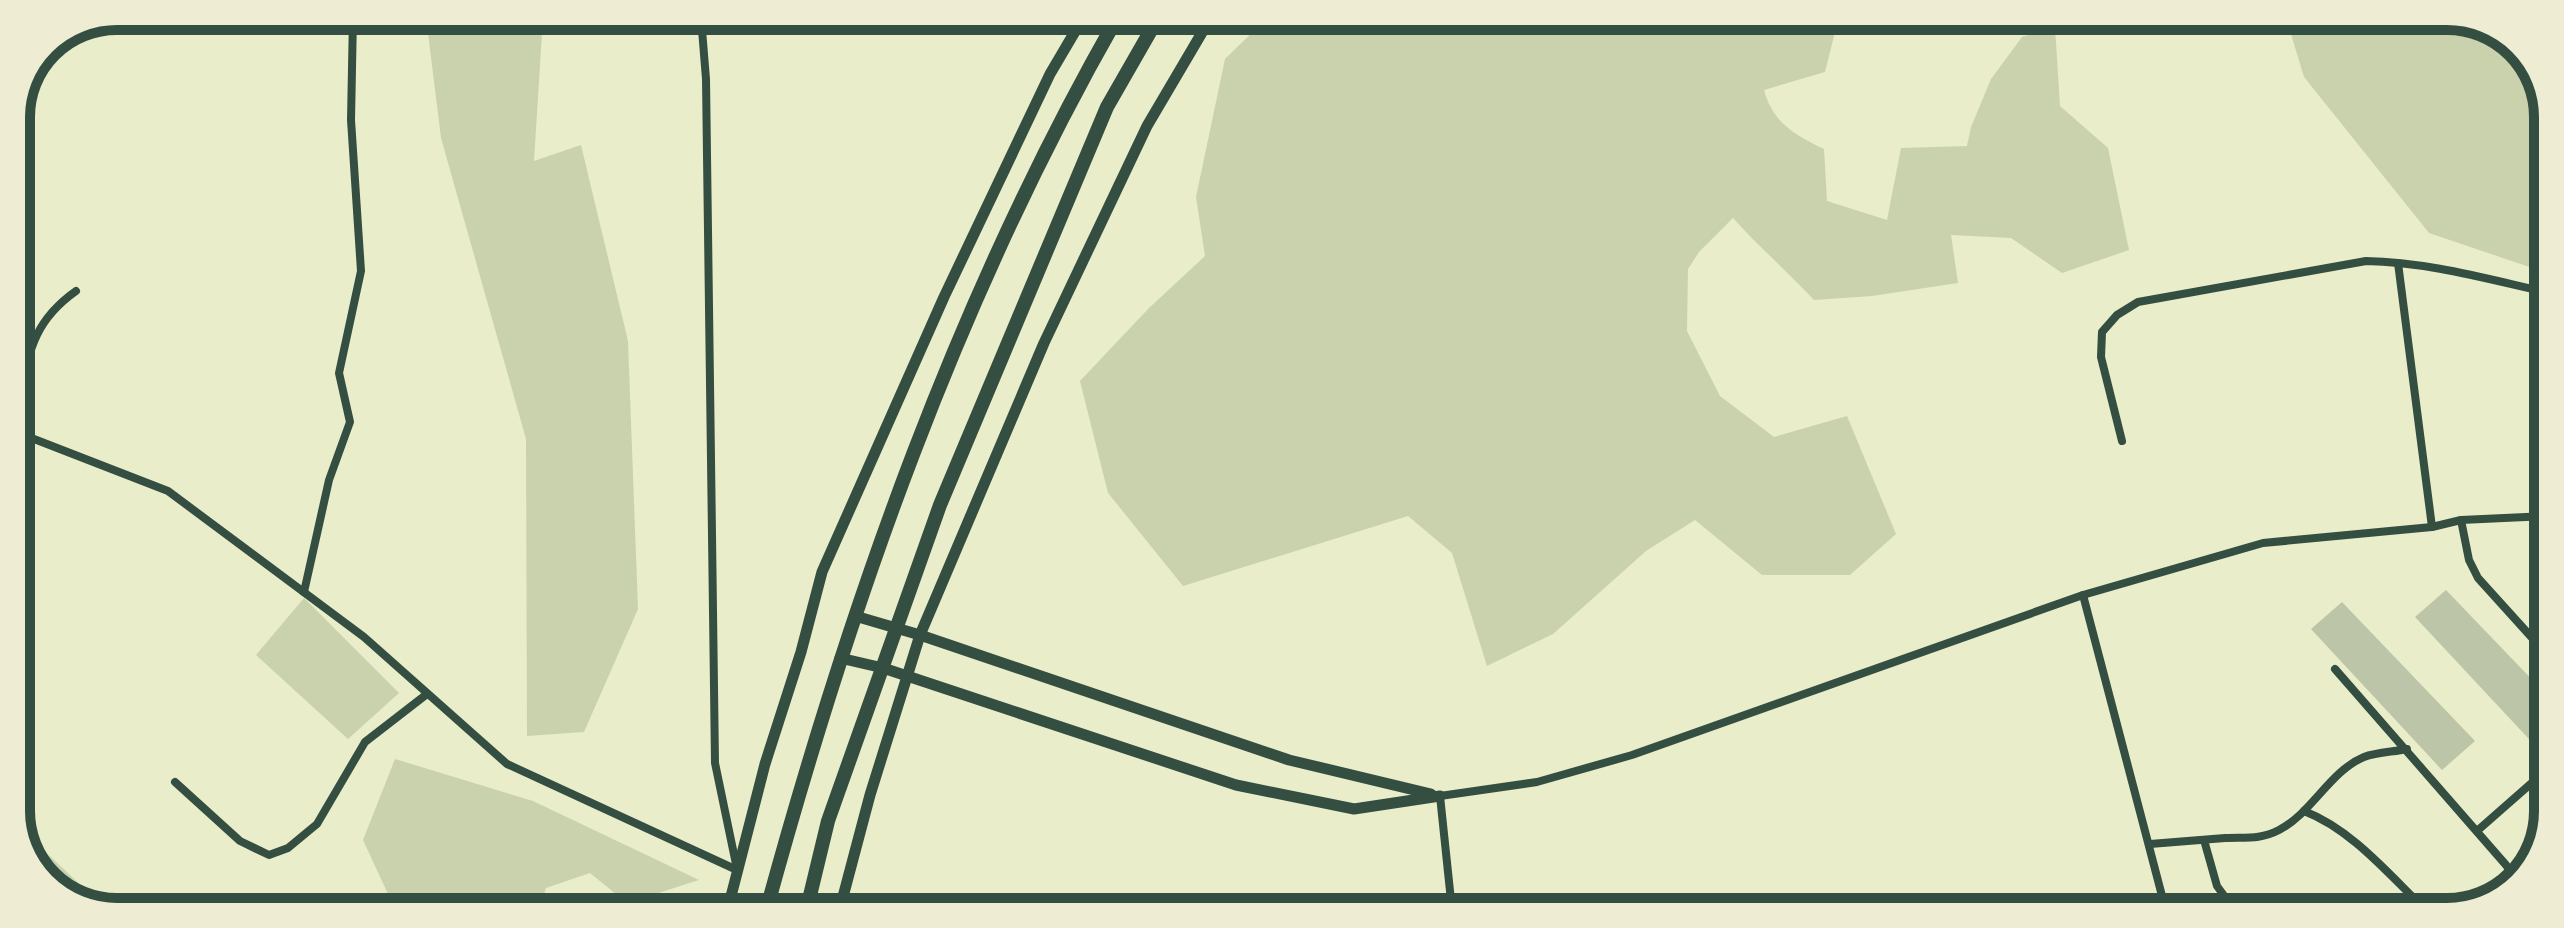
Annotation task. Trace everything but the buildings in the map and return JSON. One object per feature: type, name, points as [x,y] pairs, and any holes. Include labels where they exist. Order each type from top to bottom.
[{"type":"main road","points":[[770,898],[805,769],[840,658],[957,341],[1077,88],[1110,30]]},
{"type":"main road","points":[[809,898],[828,821],[940,505],[1107,107],[1151,30]]},
{"type":"street","points":[[304,592],[329,480],[350,422],[339,373],[361,271],[351,120],[353,30]]},
{"type":"street","points":[[702,30],[706,79],[715,763],[737,870]]},
{"type":"street","points":[[730,898],[765,764],[801,652],[822,572],[944,297],[1050,74],[1076,30]]},
{"type":"street","points":[[846,898],[870,795],[920,635],[1044,343],[1147,126],[1204,30]]},
{"type":"street","points":[[2122,441],[2101,357],[2102,332],[2117,315],[2138,302],[2350,263],[2398,263],[2534,290]]},
{"type":"street","points":[[2398,263],[2432,527]]},
{"type":"street","points":[[30,354],[45,318],[76,291]]},
{"type":"street","points":[[30,437],[168,491],[364,637],[507,764],[737,870]]},
{"type":"street","points":[[840,658],[908,676],[1236,785],[1354,809],[1537,782],[1632,755],[2083,595],[2263,543],[2432,527],[2461,520],[2534,517]]},
{"type":"street","points":[[2461,520],[2469,560],[2478,578],[2534,640]]},
{"type":"street","points":[[2083,595],[2163,898]]},
{"type":"street","points":[[855,616],[920,635],[1289,760],[1440,796]]},
{"type":"street","points":[[2335,669],[2407,749],[2510,872]]},
{"type":"street","points":[[175,782],[240,841],[269,855],[288,848],[317,824],[365,742],[427,694]]},
{"type":"street","points":[[2150,844],[2265,837],[2282,829],[2364,757],[2407,749]]},
{"type":"street","points":[[2477,831],[2534,781]]},
{"type":"street","points":[[1440,796],[1451,898]]},
{"type":"street","points":[[2304,811],[2331,822],[2413,898]]},
{"type":"street","points":[[2204,840],[2217,886],[2226,898]]},
{"type":"green space","points":[[428,30],[542,30],[534,161],[581,145],[628,341],[638,609],[584,732],[527,736],[526,439],[441,138]]},
{"type":"green space","points":[[1255,30],[1836,30],[1825,72],[1764,90],[1773,111],[1786,127],[1824,149],[1827,201],[1887,220],[1901,148],[1967,146],[1971,127],[1991,79],[2022,37],[2055,30],[2060,106],[2108,148],[2129,250],[2062,273],[2011,238],[1951,235],[1958,283],[1872,296],[1814,300],[1733,218],[1699,252],[1688,269],[1687,331],[1720,396],[1774,437],[1847,416],[1896,534],[1850,575],[1762,575],[1695,520],[1646,551],[1553,634],[1487,666],[1452,553],[1408,516],[1183,586],[1108,493],[1080,381],[1149,308],[1205,256],[1196,197],[1225,59]]},
{"type":"green space","points":[[2290,30],[2459,31],[2491,42],[2509,55],[2522,73],[2534,111],[2534,269],[2429,233],[2304,77]]},
{"type":"green space","points":[[304,598],[399,693],[348,739],[256,655]]},
{"type":"green space","points":[[395,759],[533,801],[699,880],[643,898],[621,898],[590,873],[546,888],[543,898],[390,898],[363,840]]},
{"type":"green space","points":[[37,844],[89,893],[55,873]]}]
